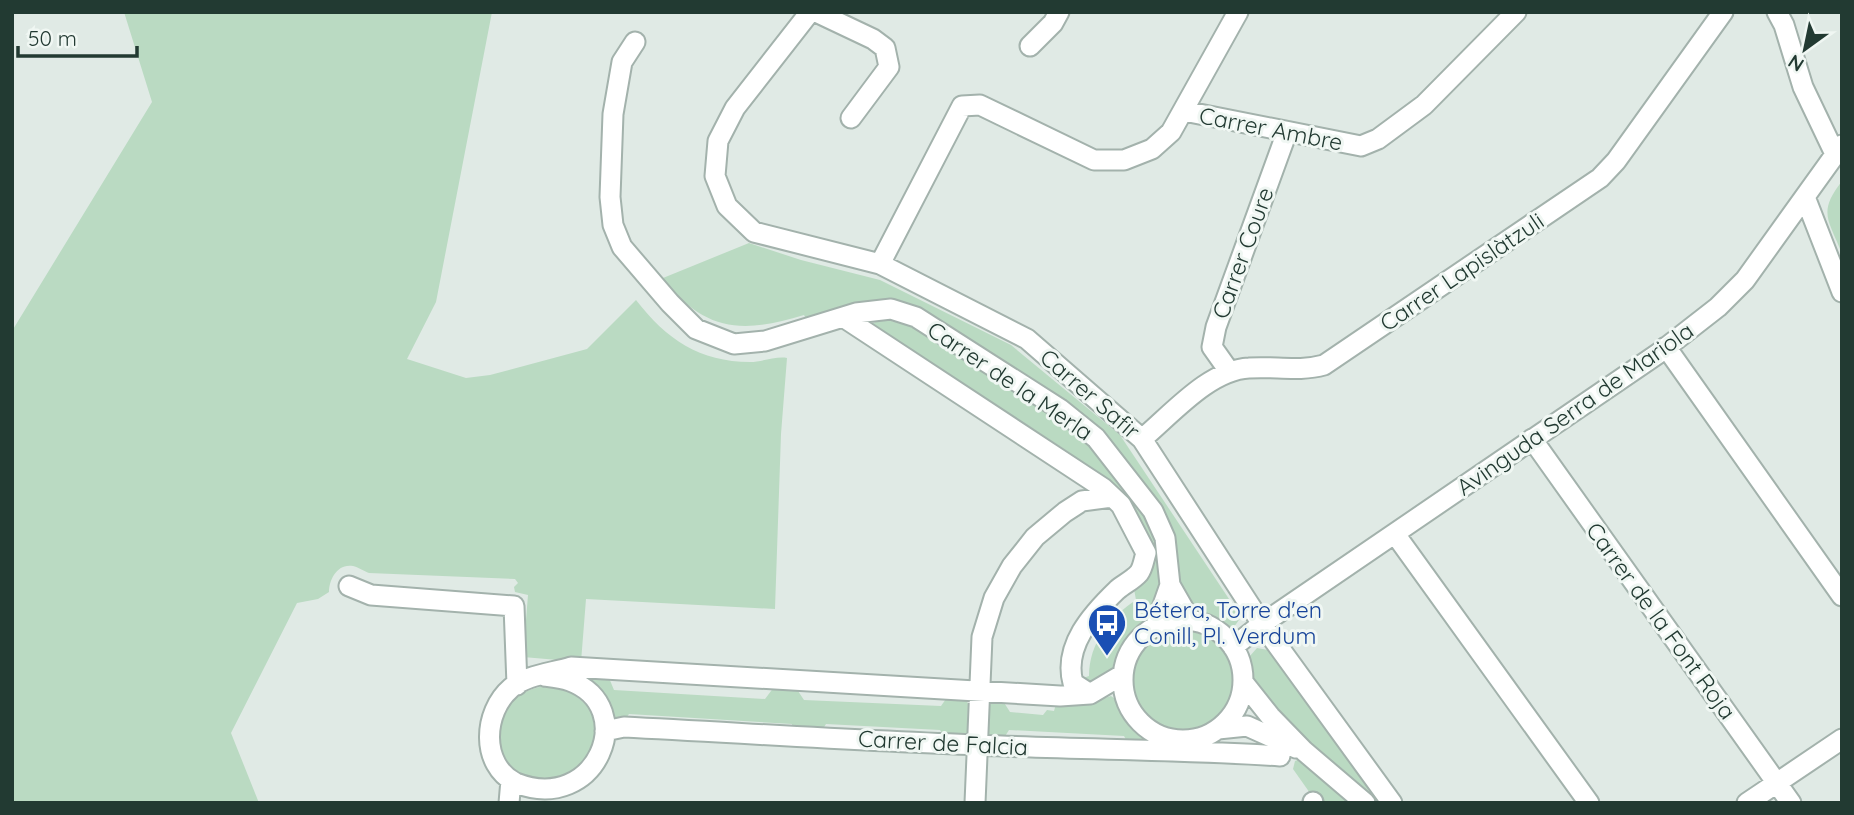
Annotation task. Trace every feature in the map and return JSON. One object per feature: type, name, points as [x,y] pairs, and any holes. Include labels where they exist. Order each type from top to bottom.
[{"type":"street","name":"Carrer Safir","points":[[810,12],[735,108],[718,141],[715,176],[727,206],[754,232],[880,264],[1027,339],[1142,439],[1262,624],[1392,803]]},
{"type":"street","points":[[817,12],[873,39],[885,48],[889,67],[850,118]]},
{"type":"street","points":[[1030,46],[1053,23],[1059,12]]},
{"type":"street","points":[[880,264],[962,106],[980,105],[1094,160],[1124,160],[1152,149],[1171,132],[1238,12]]},
{"type":"street","name":"Carrer Ambre","points":[[1184,111],[1362,146],[1378,139],[1424,105],[1516,12]]},
{"type":"street","name":"Carrer Lapislàtzuli","points":[[1142,439],[1208,382],[1229,371],[1248,368],[1310,369],[1324,365],[1600,178],[1616,161],[1723,12]]},
{"type":"street","points":[[1777,12],[1784,25],[1803,87],[1839,149]]},
{"type":"street","name":"Carrer de la Merla","points":[[635,42],[622,62],[613,114],[610,197],[613,225],[622,247],[670,303],[696,329],[734,344],[765,341],[843,317],[891,309],[916,317],[1060,410],[1096,438],[1153,511],[1165,538],[1170,585],[1190,620]]},
{"type":"street","name":"Carrer Coure","points":[[1229,371],[1212,347],[1214,337],[1287,132]]},
{"type":"street","name":"Avinguda Serra de Mariola","points":[[1233,647],[1262,624],[1666,347],[1718,307],[1745,280],[1839,149]]},
{"type":"street","points":[[1805,197],[1842,292]]},
{"type":"street","name":"Carrer de la Merla","points":[[843,317],[1103,488],[1121,505],[1146,553],[1140,572],[1119,589],[1083,627],[1070,670],[1073,683],[1090,694]]},
{"type":"street","points":[[1666,347],[1842,596]]},
{"type":"street","name":"Carrer de la Font Roja","points":[[1532,439],[1791,803]]},
{"type":"street","points":[[975,803],[982,637],[994,598],[1012,566],[1035,537],[1082,501],[1112,496]]},
{"type":"street","points":[[1395,534],[1588,803]]},
{"type":"street","name":"Carrer de la Merla","points":[[1156,625],[1170,585]]},
{"type":"street","points":[[349,586],[371,595],[513,606],[517,685]]},
{"type":"street","points":[[1218,729],[1231,716],[1240,700],[1243,682],[1241,664],[1233,647],[1222,634],[1207,625],[1190,620],[1173,620],[1156,625],[1143,634],[1133,646],[1125,660],[1122,675],[1124,694],[1132,712],[1145,727],[1162,736],[1181,740],[1200,737],[1218,729],[1247,726],[1304,751]]},
{"type":"street","points":[[544,676],[569,680],[580,686],[598,706],[605,731],[601,758],[593,771],[579,783],[549,798],[511,780],[501,770],[491,750],[488,732],[495,707],[512,688],[528,679],[571,667],[1060,696],[1090,694],[1122,675]]},
{"type":"street","points":[[1243,682],[1270,716],[1304,751],[1365,803]]},
{"type":"street","name":"Carrer de Falcia","points":[[605,731],[624,727],[978,746],[1156,749],[1280,756]]},
{"type":"street","points":[[1747,803],[1842,739]]},
{"type":"street","points":[[509,803],[511,780]]},
{"type":"green space","points":[[124,12],[492,12],[436,302],[407,359],[466,378],[490,375],[587,349],[636,300],[672,337],[700,353],[732,361],[787,358],[781,434],[775,609],[586,599],[581,662],[523,657],[528,595],[515,592],[514,587],[518,583],[515,579],[369,573],[355,567],[342,567],[330,582],[329,592],[318,599],[297,603],[231,733],[259,803],[12,803],[12,331],[152,102]]},
{"type":"green space","points":[[1842,181],[1842,254],[1830,224],[1828,209],[1834,192]]},
{"type":"green space","points":[[749,243],[801,260],[880,280],[1011,345],[1120,435],[1241,617],[1234,627],[1224,627],[1199,611],[1189,600],[1179,579],[1169,525],[1112,443],[1083,417],[920,313],[808,322],[804,315],[762,325],[726,324],[694,309],[678,296],[663,278]]},
{"type":"green space","points":[[881,320],[917,327],[1073,428],[1088,441],[1135,501],[1154,531],[1161,577],[1156,601],[1149,615],[1127,643],[1113,670],[1090,687],[1080,679],[1089,676],[1097,642],[1118,614],[1136,600],[1134,589],[1153,551],[1070,465],[1070,453],[895,339],[883,345],[870,324]]},
{"type":"green space","points":[[1183,631],[1202,635],[1219,646],[1230,663],[1234,682],[1230,701],[1219,718],[1202,729],[1183,733],[1164,729],[1147,718],[1136,701],[1132,682],[1136,663],[1147,646],[1164,635]]},
{"type":"green space","points":[[1257,648],[1273,654],[1384,803],[1375,803],[1360,785],[1308,745],[1257,693],[1249,657]]},
{"type":"green space","points":[[588,678],[609,678],[614,690],[765,699],[774,687],[796,688],[804,700],[941,706],[948,696],[966,698],[967,735],[962,740],[947,741],[940,730],[826,724],[819,735],[792,734],[792,724],[629,714],[620,726],[615,723],[587,681]]},
{"type":"green space","points":[[544,686],[568,691],[588,707],[598,730],[597,743],[574,781],[524,784],[500,758],[497,731],[499,720],[502,711],[514,698]]},
{"type":"green space","points":[[1111,696],[1118,701],[1129,724],[1150,741],[1130,747],[1124,736],[1009,730],[1002,741],[985,732],[988,706],[994,702],[1003,701],[1010,712],[1043,715],[1047,710],[1054,711],[1056,704],[1086,704]]},
{"type":"green space","points":[[1300,759],[1355,803],[1317,803],[1293,769],[1295,761]]},
{"type":"place","name":"Bétera, Torre d'en Conill, Pl. Verdum","points":[[1107,657]]}]
